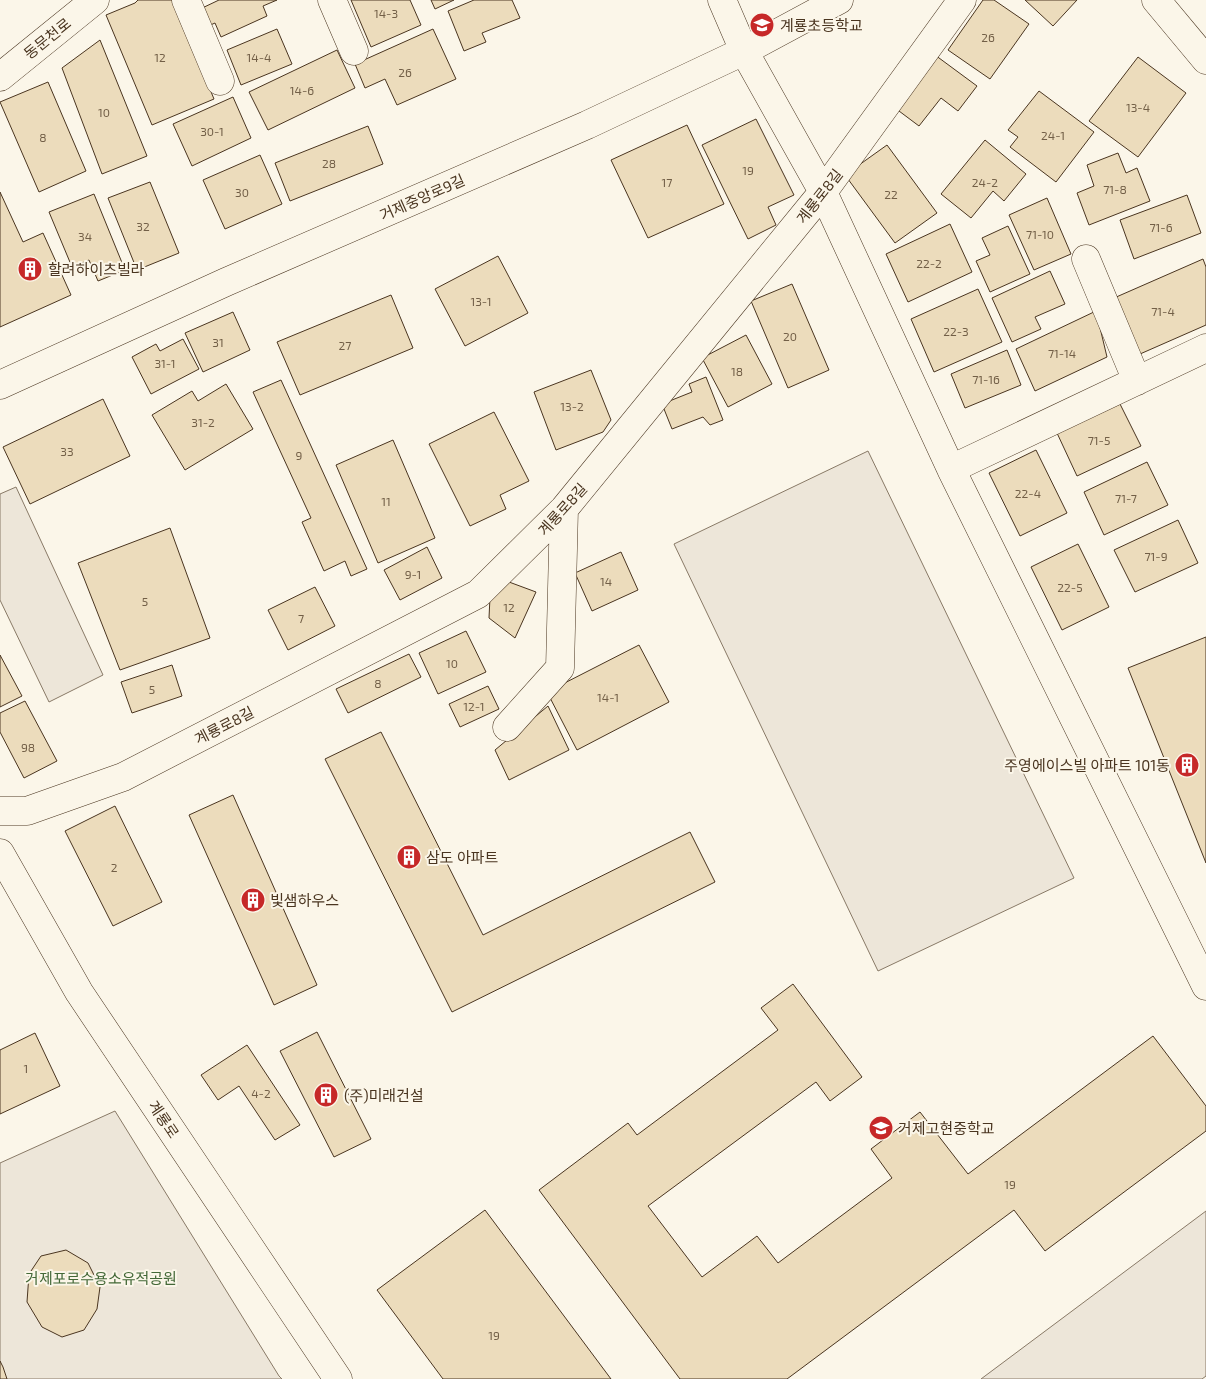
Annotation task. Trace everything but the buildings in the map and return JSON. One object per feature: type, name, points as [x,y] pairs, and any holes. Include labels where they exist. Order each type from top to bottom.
[{"type":"street","name":"동문천로","points":[[0,76],[95,0]]},
{"type":"street","points":[[186,0],[220,81]]},
{"type":"street","points":[[332,0],[354,52]]},
{"type":"street","points":[[722,0],[744,51],[823,192],[951,469],[1206,986]]},
{"type":"street","name":"거제중앙로9길","points":[[0,385],[235,278],[587,125],[744,51],[839,0]]},
{"type":"street","name":"계룡로8길","points":[[0,811],[27,810],[123,777],[478,594],[564,509],[823,192],[962,0]]},
{"type":"street","points":[[1156,0],[1206,60]]},
{"type":"street","points":[[1086,259],[1137,381]]},
{"type":"street","points":[[951,469],[1206,348]]},
{"type":"street","points":[[507,728],[560,668],[564,509]]},
{"type":"street","name":"계룡로","points":[[0,853],[79,992],[338,1379]]},
{"type":"green space","points":[[868,451],[1074,878],[878,971],[674,544]]},
{"type":"green space","points":[[16,487],[103,675],[49,702],[0,600],[0,494]]},
{"type":"green space","name":"거제포로수용소유적공원","points":[[115,1111],[282,1379],[0,1379],[0,1163]]},
{"type":"green space","points":[[1206,1211],[1206,1376],[1202,1379],[981,1379]]},
{"type":"place","name":"계룡초등학교","points":[[762,25]]},
{"type":"place","name":"할려하이츠빌라","points":[[30,269]]},
{"type":"place","name":"주영에이스빌 아파트 101동","points":[[1187,765]]},
{"type":"place","name":"삼도 아파트","points":[[409,857]]},
{"type":"place","name":"빛샘하우스","points":[[253,900]]},
{"type":"place","name":"(주)미래건설","points":[[326,1095]]},
{"type":"place","name":"거제고현중학교","points":[[881,1128]]}]
